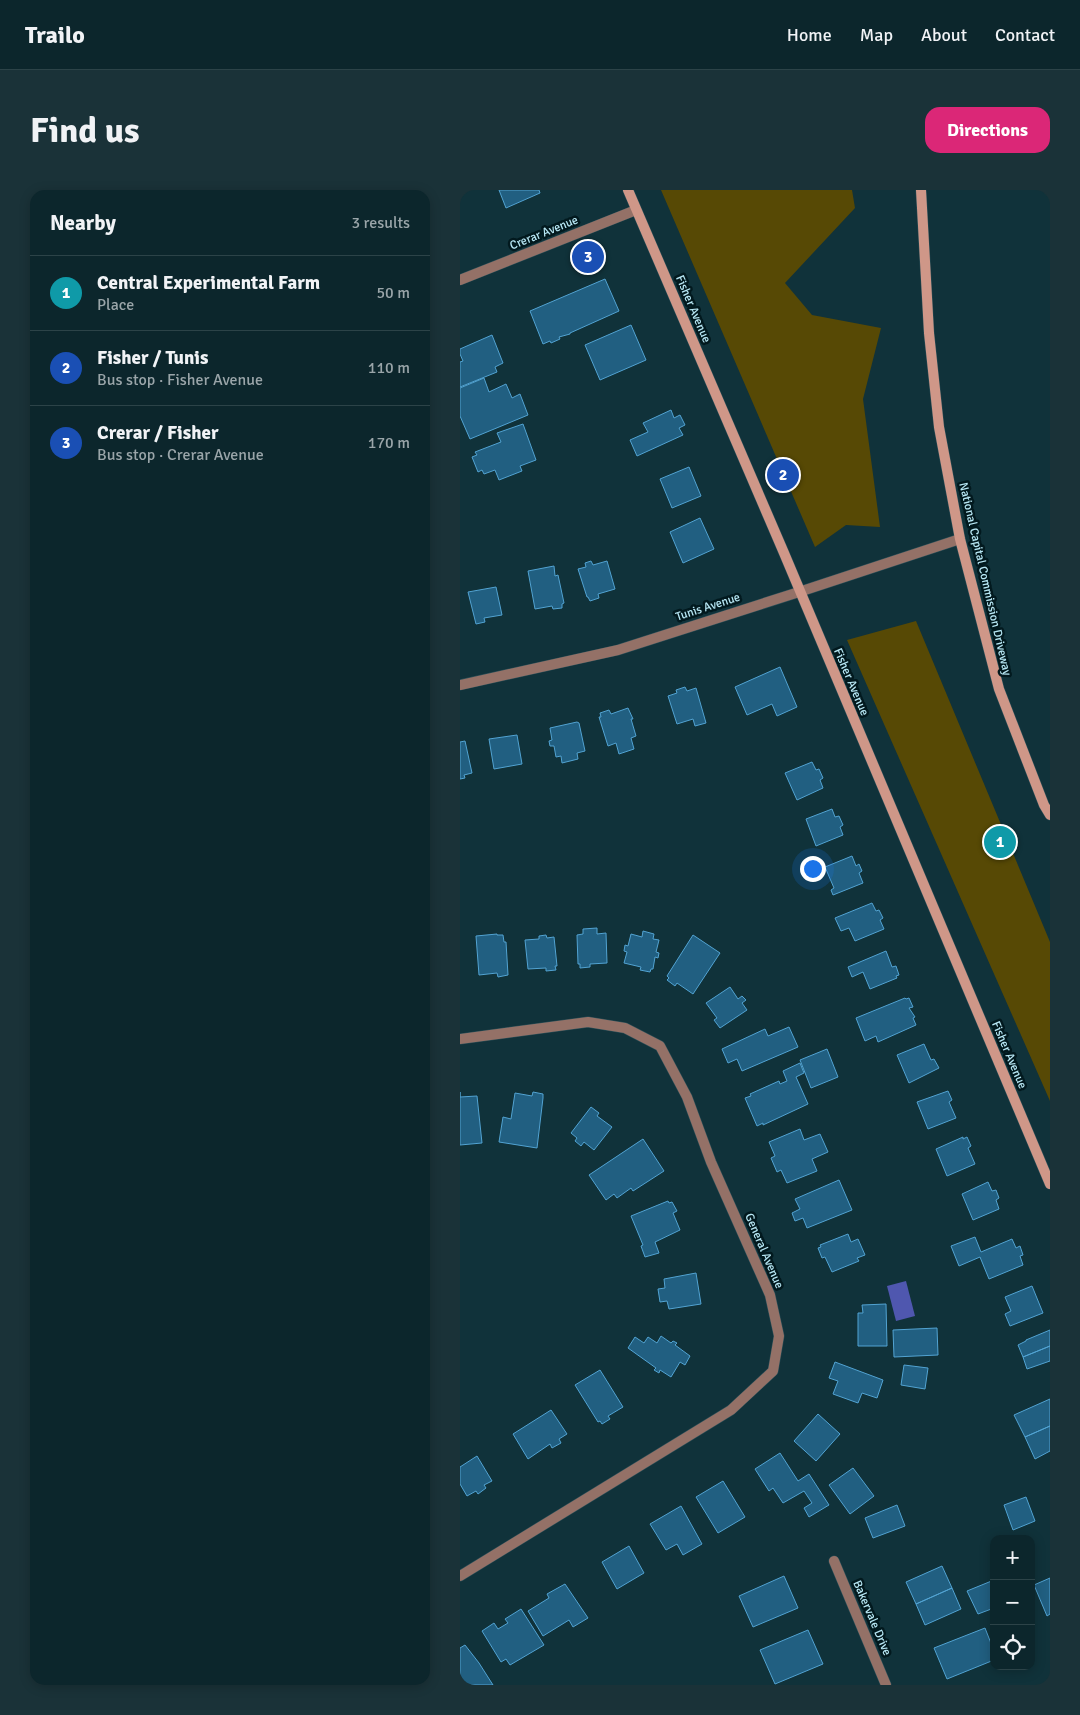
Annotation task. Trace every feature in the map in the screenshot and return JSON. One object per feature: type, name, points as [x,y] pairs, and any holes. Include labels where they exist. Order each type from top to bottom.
[{"type":"main road","name":"Fisher Avenue","points":[[628,190],[784,553],[1050,1184]]},
{"type":"main road","name":"National Capital Commission Driveway","points":[[922,190],[929,333],[939,427],[960,539],[999,689],[1050,815]]},
{"type":"street","name":"Crerar Avenue","points":[[460,280],[636,210]]},
{"type":"street","name":"Tunis Avenue","points":[[460,685],[618,650],[960,539]]},
{"type":"street","name":"General Avenue","points":[[460,1039],[588,1022],[625,1028],[660,1046],[687,1097],[711,1162],[770,1295],[779,1336],[773,1371],[731,1410],[460,1576]]},
{"type":"street","name":"Bakervale Drive","points":[[834,1561],[886,1685]]},
{"type":"shaded area","points":[[661,190],[852,190],[855,208],[785,283],[812,315],[881,328],[863,399],[880,527],[846,525],[815,547]]},
{"type":"shaded area","points":[[916,621],[1050,942],[1050,1101],[847,640]]},
{"type":"shaded area","points":[[906,1281],[915,1316],[896,1321],[887,1286]]},
{"type":"building","points":[[499,190],[539,190],[540,193],[506,208]]},
{"type":"building","points":[[605,279],[619,311],[570,334],[559,337],[560,339],[551,343],[550,341],[543,344],[530,311]]},
{"type":"building","points":[[631,325],[646,360],[600,380],[585,345]]},
{"type":"building","points":[[492,335],[503,363],[495,367],[497,372],[460,387],[460,362],[463,361],[460,349]]},
{"type":"building","points":[[484,378],[489,392],[506,384],[512,398],[520,394],[528,415],[470,439],[460,416],[460,388]]},
{"type":"building","points":[[671,410],[674,418],[680,415],[685,425],[679,428],[683,435],[637,456],[630,440],[648,432],[643,423]]},
{"type":"building","points":[[523,424],[536,460],[520,466],[522,471],[499,480],[495,470],[484,474],[482,470],[478,472],[472,457],[477,455],[475,452],[501,442],[497,433]]},
{"type":"building","points":[[689,467],[701,496],[672,508],[660,479]]},
{"type":"building","points":[[700,518],[714,549],[683,563],[670,532]]},
{"type":"building","points":[[591,561],[593,565],[607,561],[615,589],[598,594],[599,598],[590,601],[578,569],[586,567],[585,563]]},
{"type":"building","points":[[554,566],[555,576],[558,575],[564,603],[562,608],[553,609],[552,606],[535,609],[528,571]]},
{"type":"building","points":[[496,587],[502,615],[484,618],[485,622],[476,624],[468,592]]},
{"type":"building","points":[[780,667],[797,707],[777,716],[772,704],[747,715],[735,687]]},
{"type":"building","points":[[685,687],[687,691],[696,688],[706,723],[695,726],[693,719],[677,724],[668,696],[677,693],[676,690]]},
{"type":"building","points":[[628,708],[633,719],[631,719],[636,736],[631,738],[634,749],[619,754],[616,743],[608,746],[599,717],[601,717],[600,713],[609,710],[611,714]]},
{"type":"building","points":[[579,723],[585,751],[577,753],[578,759],[562,763],[561,756],[556,757],[554,746],[550,746],[549,741],[552,740],[550,728]]},
{"type":"building","points":[[517,735],[522,764],[494,769],[489,739]]},
{"type":"building","points":[[465,741],[472,773],[464,775],[465,778],[460,779],[460,742]]},
{"type":"building","points":[[812,762],[816,770],[819,769],[823,778],[820,780],[823,788],[797,800],[785,773]]},
{"type":"building","points":[[832,809],[835,817],[839,816],[843,825],[840,827],[843,835],[816,846],[806,819]]},
{"type":"building","points":[[852,856],[856,866],[859,864],[862,871],[859,873],[863,883],[833,895],[831,890],[834,888],[825,867]]},
{"type":"building","points":[[872,903],[876,911],[879,910],[883,918],[880,920],[884,929],[855,941],[849,928],[841,931],[835,918]]},
{"type":"building","points":[[597,928],[597,934],[606,933],[607,963],[590,964],[590,967],[580,968],[580,964],[578,964],[577,935],[583,934],[583,929]]},
{"type":"building","points":[[643,931],[654,934],[653,939],[659,940],[656,952],[659,953],[658,958],[655,957],[653,969],[650,972],[640,970],[641,967],[624,963],[627,952],[624,951],[625,945],[628,946],[631,934],[642,937]]},
{"type":"building","points":[[503,935],[504,942],[506,942],[508,975],[498,977],[497,973],[479,975],[476,936]]},
{"type":"building","points":[[546,935],[547,938],[554,937],[556,970],[546,971],[546,968],[528,969],[525,940],[539,939],[539,936]]},
{"type":"building","points":[[693,935],[720,953],[693,994],[677,983],[675,986],[667,980],[669,978],[667,976]]},
{"type":"building","points":[[886,951],[892,967],[896,966],[899,975],[896,976],[897,978],[870,989],[863,972],[852,977],[848,967]]},
{"type":"building","points":[[730,987],[738,999],[742,996],[746,1000],[742,1003],[747,1010],[720,1028],[714,1020],[717,1018],[706,1003]]},
{"type":"building","points":[[909,998],[913,1007],[909,1008],[915,1017],[913,1018],[916,1025],[878,1042],[876,1036],[865,1041],[856,1018]]},
{"type":"building","points":[[789,1027],[798,1047],[742,1071],[737,1059],[728,1063],[722,1049],[765,1029],[768,1036]]},
{"type":"building","points":[[924,1044],[931,1060],[934,1059],[939,1068],[909,1083],[897,1055]]},
{"type":"building","points":[[827,1049],[838,1077],[811,1088],[800,1060]]},
{"type":"building","points":[[800,1063],[804,1073],[796,1077],[808,1104],[757,1126],[745,1098],[779,1081],[780,1084],[787,1081],[783,1071]]},
{"type":"building","points":[[948,1091],[952,1100],[949,1102],[956,1118],[928,1129],[917,1102]]},
{"type":"building","points":[[533,1092],[543,1094],[537,1148],[499,1142],[503,1117],[511,1119],[515,1093],[532,1096]]},
{"type":"building","points":[[477,1096],[482,1143],[460,1145],[460,1097]]},
{"type":"building","points":[[591,1107],[599,1113],[597,1116],[612,1127],[594,1150],[584,1142],[581,1146],[575,1141],[577,1138],[571,1133]]},
{"type":"building","points":[[800,1129],[804,1140],[820,1134],[828,1152],[812,1159],[817,1171],[787,1183],[781,1170],[777,1172],[771,1158],[775,1156],[769,1142]]},
{"type":"building","points":[[963,1137],[963,1139],[967,1137],[971,1146],[968,1148],[975,1164],[947,1176],[936,1149]]},
{"type":"building","points":[[643,1139],[664,1171],[633,1191],[631,1188],[617,1198],[614,1194],[606,1200],[589,1175]]},
{"type":"building","points":[[839,1180],[852,1210],[807,1228],[803,1218],[795,1221],[792,1213],[800,1209],[795,1199]]},
{"type":"building","points":[[988,1182],[992,1191],[996,1190],[999,1198],[996,1200],[999,1209],[973,1220],[962,1194]]},
{"type":"building","points":[[668,1201],[669,1203],[672,1202],[677,1211],[673,1213],[680,1230],[655,1242],[659,1253],[645,1257],[641,1246],[643,1245],[631,1216]]},
{"type":"building","points":[[848,1234],[851,1242],[858,1239],[865,1255],[857,1258],[859,1261],[832,1272],[825,1257],[822,1258],[818,1248],[821,1247],[820,1245]]},
{"type":"building","points":[[975,1237],[981,1252],[1012,1239],[1016,1248],[1020,1246],[1023,1255],[1020,1256],[1023,1265],[989,1279],[980,1257],[959,1266],[951,1246]]},
{"type":"building","points":[[696,1273],[701,1304],[669,1309],[667,1301],[660,1302],[658,1289],[665,1288],[664,1279]]},
{"type":"building","points":[[1032,1286],[1043,1313],[1010,1326],[1005,1314],[1011,1311],[1005,1297]]},
{"type":"building","points":[[886,1304],[887,1346],[858,1346],[858,1313],[863,1313],[862,1305]]},
{"type":"building","points":[[937,1328],[938,1355],[894,1357],[893,1330]]},
{"type":"building","points":[[1050,1330],[1050,1346],[1023,1357],[1018,1345]]},
{"type":"building","points":[[661,1336],[671,1343],[673,1341],[677,1343],[675,1345],[690,1356],[685,1365],[680,1362],[671,1377],[660,1370],[659,1373],[654,1370],[656,1368],[628,1348],[635,1337],[644,1343],[648,1337],[657,1343]]},
{"type":"building","points":[[1050,1346],[1050,1361],[1027,1369],[1023,1357]]},
{"type":"building","points":[[835,1362],[883,1380],[877,1398],[862,1393],[858,1403],[833,1394],[838,1381],[829,1378]]},
{"type":"building","points":[[904,1365],[928,1368],[925,1389],[901,1385]]},
{"type":"building","points":[[600,1370],[623,1407],[608,1416],[610,1419],[602,1424],[600,1421],[598,1422],[575,1385]]},
{"type":"building","points":[[1050,1399],[1050,1426],[1025,1437],[1014,1415]]},
{"type":"building","points":[[551,1410],[567,1434],[559,1439],[561,1443],[552,1448],[550,1444],[528,1459],[513,1434]]},
{"type":"building","points":[[818,1414],[840,1434],[816,1461],[794,1441]]},
{"type":"building","points":[[1050,1426],[1050,1451],[1035,1459],[1025,1437]]},
{"type":"building","points":[[780,1453],[798,1481],[809,1474],[829,1505],[809,1517],[804,1508],[812,1503],[804,1491],[783,1503],[773,1488],[769,1491],[755,1469]]},
{"type":"building","points":[[477,1456],[492,1481],[484,1485],[486,1488],[478,1494],[476,1491],[467,1496],[460,1484],[460,1467]]},
{"type":"building","points":[[853,1468],[874,1496],[850,1514],[829,1485]]},
{"type":"building","points":[[723,1481],[745,1517],[718,1533],[696,1497]]},
{"type":"building","points":[[1026,1497],[1035,1521],[1013,1530],[1004,1505]]},
{"type":"building","points":[[897,1505],[905,1526],[873,1538],[865,1518]]},
{"type":"building","points":[[681,1506],[702,1544],[683,1555],[677,1544],[666,1550],[650,1524]]},
{"type":"building","points":[[629,1546],[644,1573],[617,1589],[602,1562]]},
{"type":"building","points":[[942,1566],[952,1588],[916,1604],[906,1582]]},
{"type":"building","points":[[784,1576],[798,1608],[753,1627],[739,1596]]},
{"type":"building","points":[[1050,1578],[1050,1614],[1047,1616],[1035,1587],[1035,1585]]},
{"type":"building","points":[[990,1582],[990,1610],[978,1614],[967,1591]]},
{"type":"building","points":[[565,1584],[588,1618],[573,1627],[569,1620],[543,1636],[528,1611],[549,1598],[547,1594]]},
{"type":"building","points":[[952,1588],[961,1609],[925,1625],[916,1604]]},
{"type":"building","points":[[521,1609],[544,1645],[510,1665],[506,1659],[501,1662],[482,1631],[494,1623],[498,1629],[508,1623],[505,1619]]},
{"type":"building","points":[[985,1628],[990,1641],[990,1662],[947,1679],[934,1648]]},
{"type":"building","points":[[808,1630],[823,1664],[775,1684],[760,1650]]},
{"type":"building","points":[[465,1645],[493,1685],[460,1685],[460,1648]]},
{"type":"place","name":"Crerar / Fisher","points":[[588,257]]},
{"type":"place","name":"Fisher / Tunis","points":[[783,475]]},
{"type":"place","name":"Central Experimental Farm","points":[[1000,842]]}]
